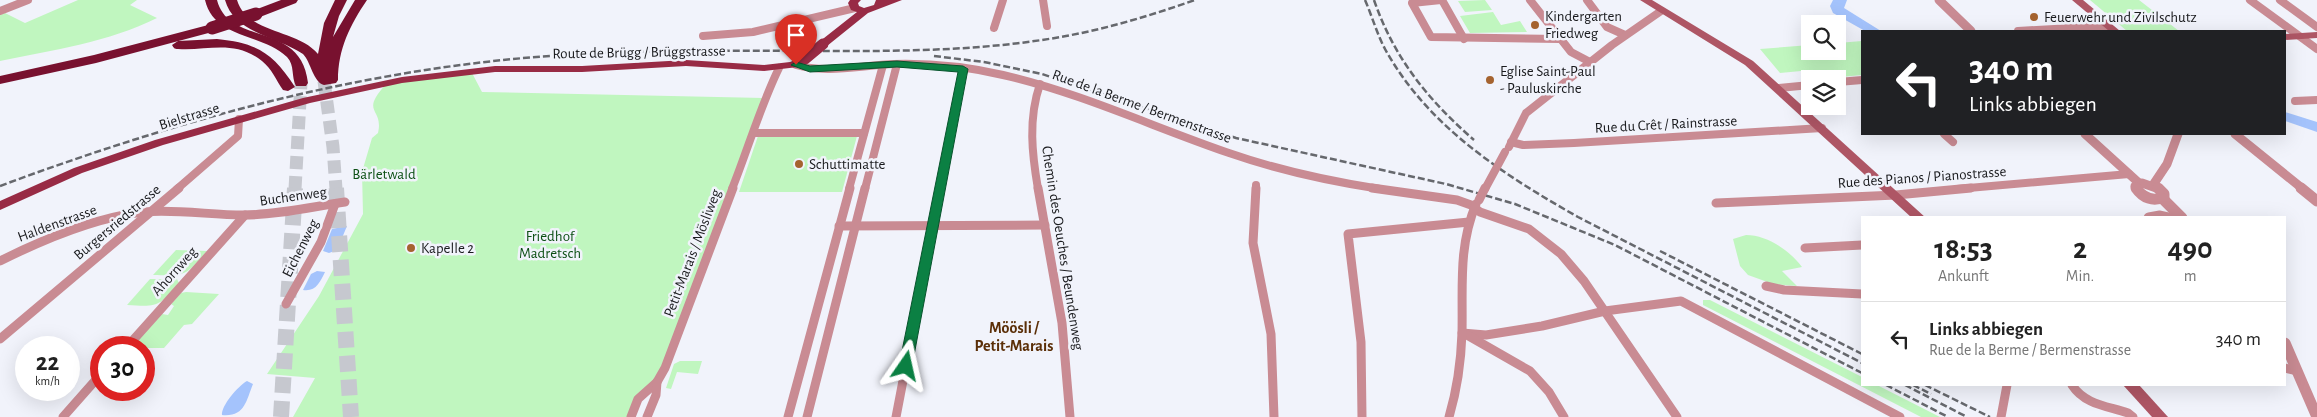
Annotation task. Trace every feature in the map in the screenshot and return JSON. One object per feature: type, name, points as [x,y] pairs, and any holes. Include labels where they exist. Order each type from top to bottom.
[{"type":"highway","points":[[211,0],[215,15],[240,30],[273,43],[292,54],[299,68],[301,83]]},
{"type":"highway","points":[[220,0],[224,21]]},
{"type":"highway","points":[[230,0],[233,10],[242,20],[293,41],[309,52],[328,81]]},
{"type":"highway","points":[[254,12],[272,0]]},
{"type":"highway","points":[[254,12],[276,0]]},
{"type":"highway","points":[[96,59],[292,0]]},
{"type":"highway","points":[[328,81],[324,44],[332,15],[341,0]]},
{"type":"highway","points":[[328,81],[333,51],[344,24],[361,0]]},
{"type":"highway","points":[[0,72],[211,25]]},
{"type":"highway","points":[[0,80],[96,59],[172,45],[194,43],[229,45],[255,52],[275,67],[288,87]]},
{"type":"main road","points":[[800,62],[823,44],[856,4],[875,9],[881,3],[897,0]]},
{"type":"main road","points":[[1645,0],[1734,53],[1778,88],[1918,216]]},
{"type":"main road","points":[[2077,0],[2111,28]]},
{"type":"main road","points":[[2286,37],[2317,35]]},
{"type":"main road","name":"Route de Brügg / Brüggstrasse","points":[[395,82],[452,73],[503,69],[600,68],[688,63],[779,68],[800,62]]},
{"type":"main road","name":"Bielstrasse","points":[[0,206],[54,180],[103,160],[239,119],[395,82]]},
{"type":"main road","points":[[2131,386],[2161,417]]},
{"type":"street","points":[[0,11],[28,0]]},
{"type":"street","points":[[994,28],[1004,0]]},
{"type":"street","points":[[1043,0],[1048,26]]},
{"type":"street","points":[[1464,39],[1441,0],[1412,3],[1431,37],[1464,39],[1560,39]]},
{"type":"street","points":[[1530,0],[1571,52],[1590,62]]},
{"type":"street","points":[[1587,0],[1607,27],[1625,35]]},
{"type":"street","points":[[1939,0],[1970,30]]},
{"type":"street","points":[[2250,0],[2317,49]]},
{"type":"street","points":[[2280,0],[2317,26]]},
{"type":"street","points":[[704,36],[753,32],[856,4]]},
{"type":"street","points":[[1449,417],[1457,382],[1462,333],[1461,257],[1469,222],[1477,203],[1526,113],[1547,94],[1625,35],[1661,11]]},
{"type":"street","points":[[2049,30],[2111,28]]},
{"type":"street","name":"Rue de la Berme / Bermenstrasse","points":[[800,62],[810,69],[897,64],[1000,74],[1082,97],[1227,152],[1293,173],[1353,186],[1477,203],[1480,212],[1520,225],[1537,234],[1574,268],[1677,417]]},
{"type":"street","points":[[807,417],[897,64]]},
{"type":"street","points":[[788,417],[883,65]]},
{"type":"street","name":"Petit-Marais / Mösliweg","points":[[631,417],[638,399],[657,382],[665,368],[754,133],[764,98],[779,68]]},
{"type":"street","points":[[896,417],[963,69]]},
{"type":"street","points":[[1846,81],[1861,80]]},
{"type":"street","name":"Chemin des Oeuches / Beundenweg","points":[[1040,84],[1035,99],[1032,136],[1038,188],[1067,362],[1070,417]]},
{"type":"street","points":[[1778,88],[1801,86]]},
{"type":"street","points":[[2295,101],[2317,100]]},
{"type":"street","name":"Burgersriedstrasse","points":[[0,339],[232,143],[239,132],[239,119]]},
{"type":"street","name":"Rue du Crêt / Rainstrasse","points":[[1511,142],[1523,145],[1576,143],[1822,128]]},
{"type":"street","points":[[754,133],[864,133]]},
{"type":"street","points":[[1945,135],[1953,142]]},
{"type":"street","points":[[2086,135],[2139,183],[2153,185],[2163,191],[2165,196],[2157,199],[2150,216]]},
{"type":"street","points":[[2153,185],[2167,164],[2178,135]]},
{"type":"street","points":[[2236,135],[2317,201]]},
{"type":"street","name":"Rue des Pianos / Pianostrasse","points":[[1716,203],[1896,195],[2129,174]]},
{"type":"street","points":[[2139,183],[2135,186],[2136,191],[2157,199],[2179,216]]},
{"type":"street","points":[[1256,185],[1253,243],[1271,334],[1274,417]]},
{"type":"street","name":"Buchenweg","points":[[245,216],[345,202]]},
{"type":"street","name":"Eichenweg","points":[[286,304],[315,252],[333,213],[335,204]]},
{"type":"street","name":"Haldenstrasse","points":[[0,261],[39,242],[67,232],[104,221],[151,211],[245,216]]},
{"type":"street","name":"Ahornweg","points":[[137,336],[245,216]]},
{"type":"street","points":[[1362,417],[1361,342],[1348,234],[1469,222]]},
{"type":"street","points":[[839,226],[1045,225]]},
{"type":"street","points":[[1805,248],[1861,245]]},
{"type":"street","points":[[1766,286],[1784,290],[1861,294]]},
{"type":"street","points":[[1462,333],[1486,335],[1542,326],[1605,311],[1681,301],[1900,417]]},
{"type":"street","points":[[1462,333],[1530,371],[1549,392],[1564,417]]},
{"type":"street","points":[[2286,345],[2316,417]]},
{"type":"street","points":[[2286,368],[2297,371]]},
{"type":"street","name":"Petit-Marais / Mösliweg","points":[[648,417],[656,395],[657,382]]},
{"type":"street","points":[[63,417],[90,386]]},
{"type":"street","points":[[2002,416],[2007,386]]},
{"type":"street","points":[[2073,386],[2077,393],[2087,400],[2122,411],[2133,417]]},
{"type":"green space","points":[[78,0],[137,0],[130,5],[157,18],[100,39],[0,61],[0,15],[5,13],[25,23]]},
{"type":"green space","points":[[1485,0],[1492,10],[1465,12],[1458,1]]},
{"type":"green space","points":[[2090,0],[2139,0],[2178,30],[2126,30]]},
{"type":"green space","points":[[1493,12],[1501,25],[1520,21],[1527,32],[1470,33],[1460,16]]},
{"type":"green space","points":[[1861,41],[1861,75],[1846,77],[1846,70],[1801,70],[1780,73],[1760,49],[1801,46],[1801,60],[1846,60],[1846,42]]},
{"type":"green space","name":"Friedhof Madretsch","points":[[472,73],[482,92],[764,98],[665,368],[638,399],[631,417],[293,417],[315,378],[267,374],[319,296],[363,214],[362,172],[372,138],[378,133],[379,125],[373,106],[374,101],[386,84]]},
{"type":"green space","name":"Schuttimatte","points":[[758,136],[857,136],[842,192],[739,192]]},
{"type":"green space","points":[[1746,235],[1770,241],[1784,249],[1797,261],[1802,267],[1782,271],[1797,286],[1773,284],[1748,275],[1740,266],[1733,239]]},
{"type":"green space","points":[[176,250],[207,251],[185,273],[153,275]]},
{"type":"green space","points":[[150,279],[177,279],[179,283],[157,304],[145,306],[127,305]]},
{"type":"green space","points":[[181,293],[219,294],[192,324],[184,325],[164,348],[155,348],[155,336],[142,336],[162,314],[168,315],[174,306],[171,304]]},
{"type":"green space","points":[[1703,300],[1710,300],[1861,376],[1861,386],[1879,386],[1940,417],[1921,417],[1703,305]]},
{"type":"green space","points":[[680,361],[702,361],[698,374],[677,372],[671,389],[666,388],[674,364]]},
{"type":"water","points":[[347,226],[337,250],[329,253],[323,251],[332,229]]},
{"type":"water","points":[[317,271],[325,272],[319,283],[314,288],[303,290],[311,274]]},
{"type":"water","points":[[247,381],[253,384],[244,407],[236,413],[222,415],[224,407],[231,397]]},
{"type":"waterway","points":[[1840,0],[1837,6],[1838,10],[1872,30]]},
{"type":"waterway","points":[[2286,116],[2317,127]]},
{"type":"tunnel","points":[[324,81],[333,147],[336,189]]},
{"type":"tunnel","points":[[295,189],[301,83]]},
{"type":"tunnel","points":[[281,417],[295,188]]},
{"type":"tunnel","points":[[336,188],[351,417]]},
{"type":"railway","points":[[0,186],[69,161],[207,118],[348,84],[419,71],[491,61],[600,53],[905,50],[1013,44],[1099,29],[1131,21],[1195,0]]},
{"type":"railway","points":[[1365,0],[1382,43],[1403,77],[1445,125],[1496,166],[1578,217],[1861,362]]},
{"type":"railway","points":[[1374,0],[1392,41],[1414,77],[1457,125],[1474,140]]},
{"type":"railway","points":[[934,56],[984,62],[1042,74],[1236,138],[1446,184],[1515,204],[1615,245],[1861,372]]},
{"type":"railway","points":[[1660,251],[1861,353]]},
{"type":"railway","points":[[1888,386],[1948,417]]},
{"type":"railway","points":[[1907,386],[1967,417]]},
{"type":"railway","points":[[1915,386],[1931,394]]},
{"type":"railway","points":[[1927,386],[1990,417]]},
{"type":"place","name":"Feuerwehr und Zivilschutz","points":[[2034,17]]},
{"type":"place","name":"Kindergarten Friedweg","points":[[1535,25]]},
{"type":"place","name":"Eglise Saint-Paul - Pauluskirche","points":[[1490,80]]},
{"type":"place","name":"Schuttimatte","points":[[799,164]]},
{"type":"place","name":"Kapelle 2","points":[[411,248]]},
{"type":"district","name":"Möösli / Petit-Marais","points":[[1014,336]]},
{"type":"route","points":[[796,65],[810,69],[897,64],[963,69],[906,366]]},
{"type":"park label","name":"Bärletwald","points":[[384,174]]}]
